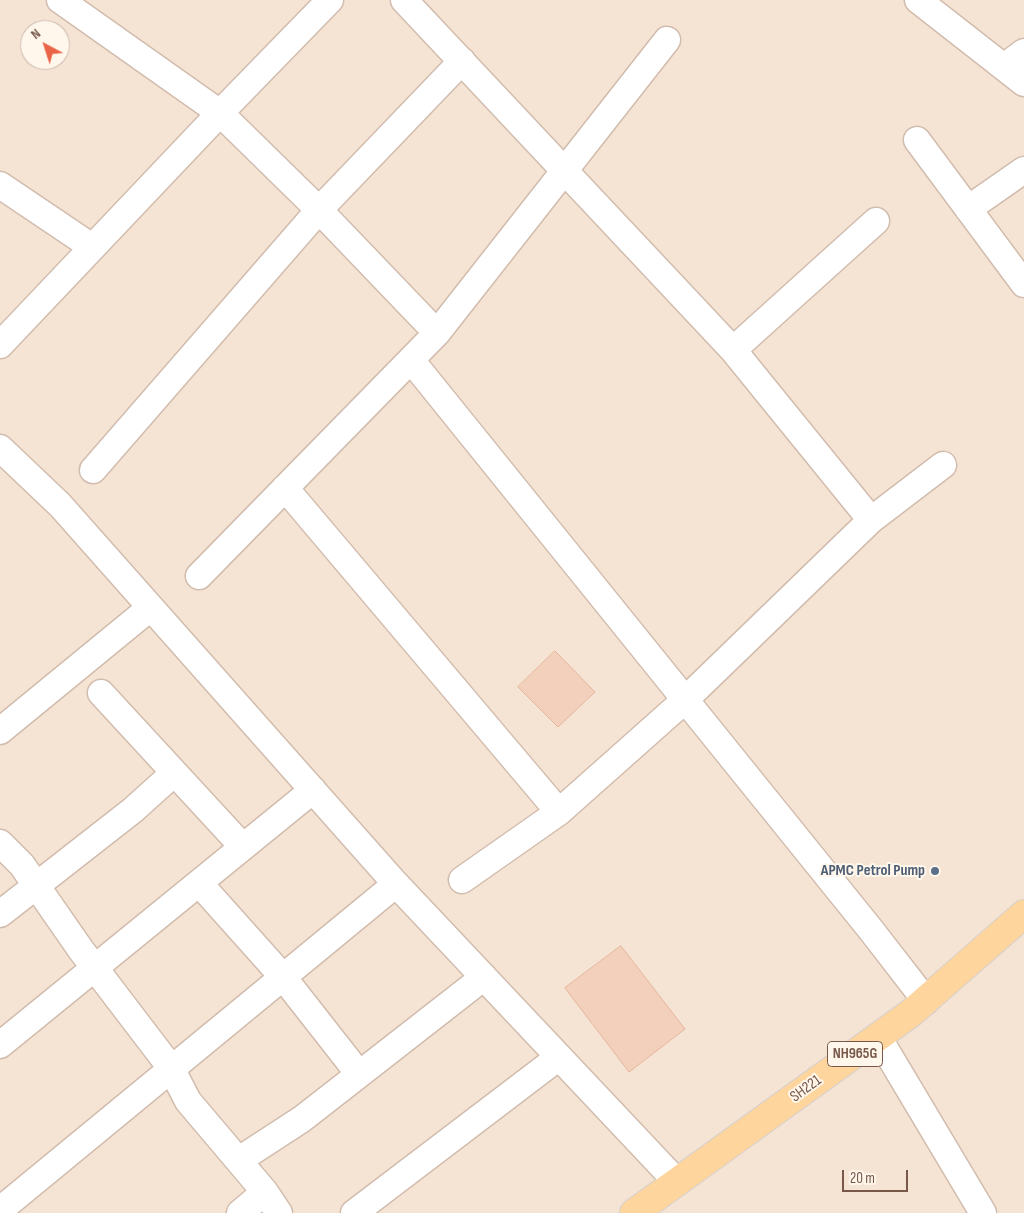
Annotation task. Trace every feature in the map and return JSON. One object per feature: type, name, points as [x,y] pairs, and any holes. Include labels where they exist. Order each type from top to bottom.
[{"type":"main road","name":"SH221","points":[[634,1213],[926,1001],[1024,915]]},
{"type":"street","points":[[60,0],[220,113],[319,210],[437,333]]},
{"type":"street","points":[[0,344],[330,0]]},
{"type":"street","points":[[404,0],[733,350],[871,520]]},
{"type":"street","points":[[918,0],[1017,67]]},
{"type":"street","points":[[199,576],[437,333],[667,40]]},
{"type":"street","points":[[93,470],[319,210],[462,61]]},
{"type":"street","points":[[917,140],[1024,284]]},
{"type":"street","points":[[968,209],[1024,170]]},
{"type":"street","points":[[0,185],[92,247]]},
{"type":"street","points":[[733,350],[876,221]]},
{"type":"street","points":[[411,360],[871,930],[926,1001]]},
{"type":"street","points":[[0,448],[60,505],[396,884],[677,1182]]},
{"type":"street","points":[[462,880],[558,812],[685,700],[871,520],[943,465]]},
{"type":"street","points":[[285,488],[558,812]]},
{"type":"street","points":[[0,731],[150,608]]},
{"type":"street","points":[[101,693],[242,847]]},
{"type":"street","points":[[0,914],[133,810],[174,773]]},
{"type":"street","points":[[0,1045],[313,790]]},
{"type":"street","points":[[0,843],[22,866],[94,967],[171,1068],[188,1101],[272,1202],[240,1213]]},
{"type":"street","points":[[199,883],[283,977],[359,1074]]},
{"type":"street","points":[[0,1210],[396,884]]},
{"type":"street","points":[[239,1160],[302,1120],[484,977]]},
{"type":"street","points":[[878,1037],[983,1213]]},
{"type":"street","points":[[354,1213],[559,1057]]},
{"type":"shaded area","points":[[0,0],[1024,0],[1024,1213],[0,1213]]},
{"type":"building","points":[[555,651],[595,692],[558,727],[518,687]]},
{"type":"building","points":[[621,946],[685,1029],[629,1072],[565,988]]},
{"type":"place","name":"APMC Petrol Pump","points":[[935,871]]}]
